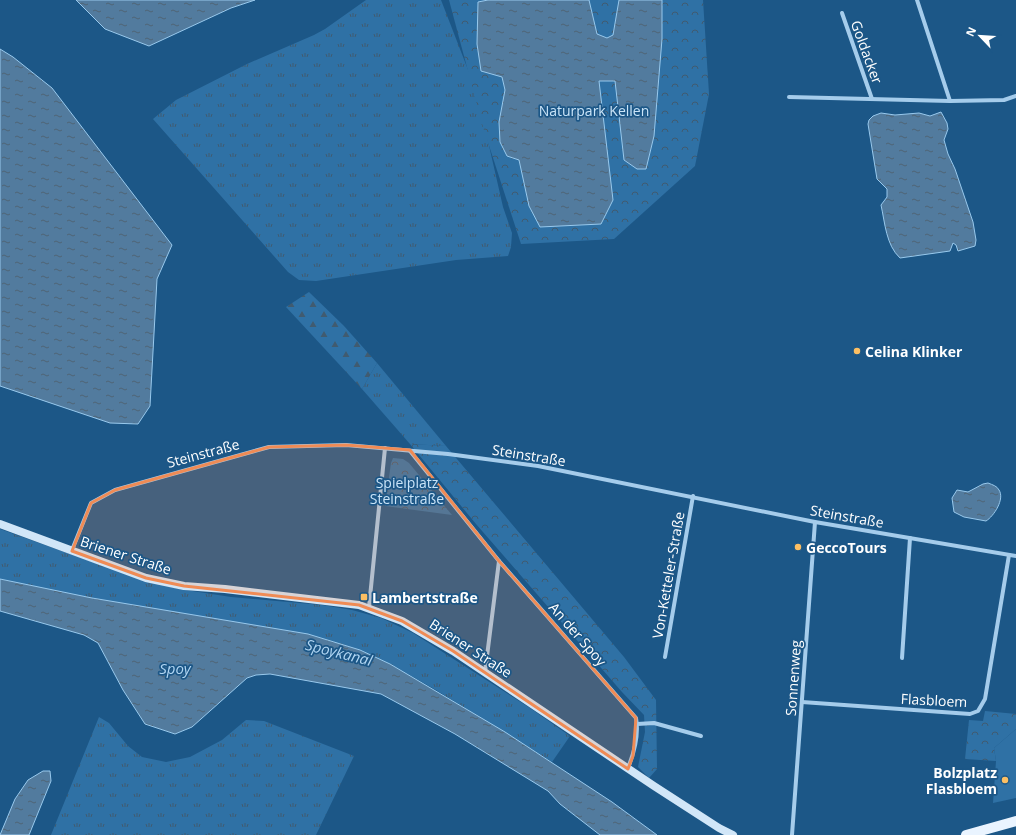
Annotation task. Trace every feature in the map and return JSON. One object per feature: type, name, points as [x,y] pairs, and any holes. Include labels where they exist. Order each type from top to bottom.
[{"type":"main road","points":[[966,835],[1016,821]]},
{"type":"street","points":[[917,0],[950,101]]},
{"type":"street","name":"Goldacker","points":[[842,13],[872,99]]},
{"type":"street","name":"Goldacker","points":[[789,97],[950,101],[1004,100],[1016,96]]},
{"type":"street","name":"Steinstraße","points":[[72,551],[91,504],[115,490],[269,447],[346,445],[448,454],[538,466],[693,496],[815,522],[1016,556]]},
{"type":"street","points":[[369,608],[386,448]]},
{"type":"street","name":"An der Spoy","points":[[410,450],[499,561],[636,718],[637,724]]},
{"type":"street","name":"Von-Ketteler-Straße","points":[[665,657],[693,496]]},
{"type":"street","name":"Sonnenweg","points":[[792,835],[815,522]]},
{"type":"street","name":"Briener Straße","points":[[0,524],[146,578],[184,586],[346,602],[369,608],[408,624],[432,637],[628,769],[733,835]]},
{"type":"street","points":[[902,658],[910,538]]},
{"type":"street","name":"Flasbloem","points":[[802,702],[970,714],[978,711],[985,699],[1009,555]]},
{"type":"street","points":[[485,672],[499,561]]},
{"type":"street","points":[[628,769],[633,756],[637,724],[654,723],[701,736]]},
{"type":"highlighted area","points":[[346,445],[410,450],[499,561],[636,718],[633,756],[628,769],[453,651],[402,621],[359,605],[184,586],[146,578],[72,551],[91,503],[115,490],[269,447]]},
{"type":"green space","points":[[366,0],[441,0],[477,93],[503,207],[512,233],[511,247],[508,256],[456,260],[316,281],[299,280],[288,272],[153,119],[176,100],[247,64],[314,35]]},
{"type":"green space","name":"Naturpark Kellen","points":[[449,0],[703,0],[709,94],[695,166],[614,239],[521,244],[483,127]]},
{"type":"green space","points":[[309,292],[344,326],[377,363],[362,389],[286,307]]},
{"type":"green space","points":[[377,363],[446,446],[410,444],[362,389]]},
{"type":"green space","points":[[410,444],[446,446],[624,657],[656,700],[657,769],[649,778],[638,767],[645,732],[644,715],[622,692],[476,524]]},
{"type":"green space","name":"Spielplatz Steinstraße","points":[[393,458],[403,459],[409,463],[452,515],[385,506]]},
{"type":"green space","points":[[0,529],[143,580],[179,589],[231,597],[322,605],[352,610],[381,618],[413,633],[530,708],[570,736],[552,762],[436,690],[390,664],[360,650],[308,634],[92,598],[0,579]]},
{"type":"green space","points":[[985,711],[1016,714],[1016,729],[994,748],[996,761],[965,759],[969,720],[983,721]]},
{"type":"green space","points":[[99,717],[109,723],[128,746],[142,757],[166,762],[190,757],[222,740],[246,720],[264,721],[354,756],[316,835],[51,835]]},
{"type":"green space","name":"Bolzplatz Flasbloem","points":[[1016,729],[1016,798],[993,803],[996,761],[994,748]]},
{"type":"water","points":[[76,0],[255,0],[231,8],[149,46],[105,29]]},
{"type":"water","name":"Naturpark Kellen","points":[[488,0],[589,0],[597,34],[607,38],[613,35],[619,0],[662,0],[662,39],[654,136],[646,169],[637,169],[624,160],[615,81],[599,81],[613,200],[601,224],[540,227],[529,206],[519,160],[507,156],[500,142],[499,122],[505,90],[502,77],[481,71],[477,44],[478,2]]},
{"type":"water","points":[[0,49],[13,57],[52,88],[172,245],[157,279],[150,406],[138,424],[110,423],[0,386]]},
{"type":"water","points":[[941,112],[947,123],[948,129],[944,140],[973,222],[976,240],[975,246],[958,251],[956,245],[953,243],[950,251],[900,258],[892,247],[885,226],[881,205],[887,197],[887,189],[877,179],[868,124],[869,120],[873,116],[881,113],[895,115],[919,113],[930,116]]},
{"type":"water","points":[[988,483],[998,489],[1001,498],[998,507],[989,519],[986,521],[964,517],[954,512],[952,498],[957,490],[968,492]]},
{"type":"water","name":"Spoy","points":[[0,579],[92,598],[308,634],[360,650],[390,664],[505,732],[612,802],[657,835],[600,835],[560,804],[548,791],[455,734],[381,694],[270,674],[256,675],[247,678],[192,727],[175,734],[145,724],[123,690],[98,643],[84,635],[0,611]]},
{"type":"water","points":[[43,771],[50,771],[51,781],[29,835],[0,835],[15,799],[28,780]]},
{"type":"place","name":"Celina Klinker","points":[[857,351]]},
{"type":"place","name":"GeccoTours","points":[[798,547]]},
{"type":"place","name":"Lambertstraße","points":[[364,597]]},
{"type":"place","name":"Bolzplatz Flasbloem","points":[[1005,780]]},
{"type":"water label","name":"Spoykanal","points":[[339,652]]}]
